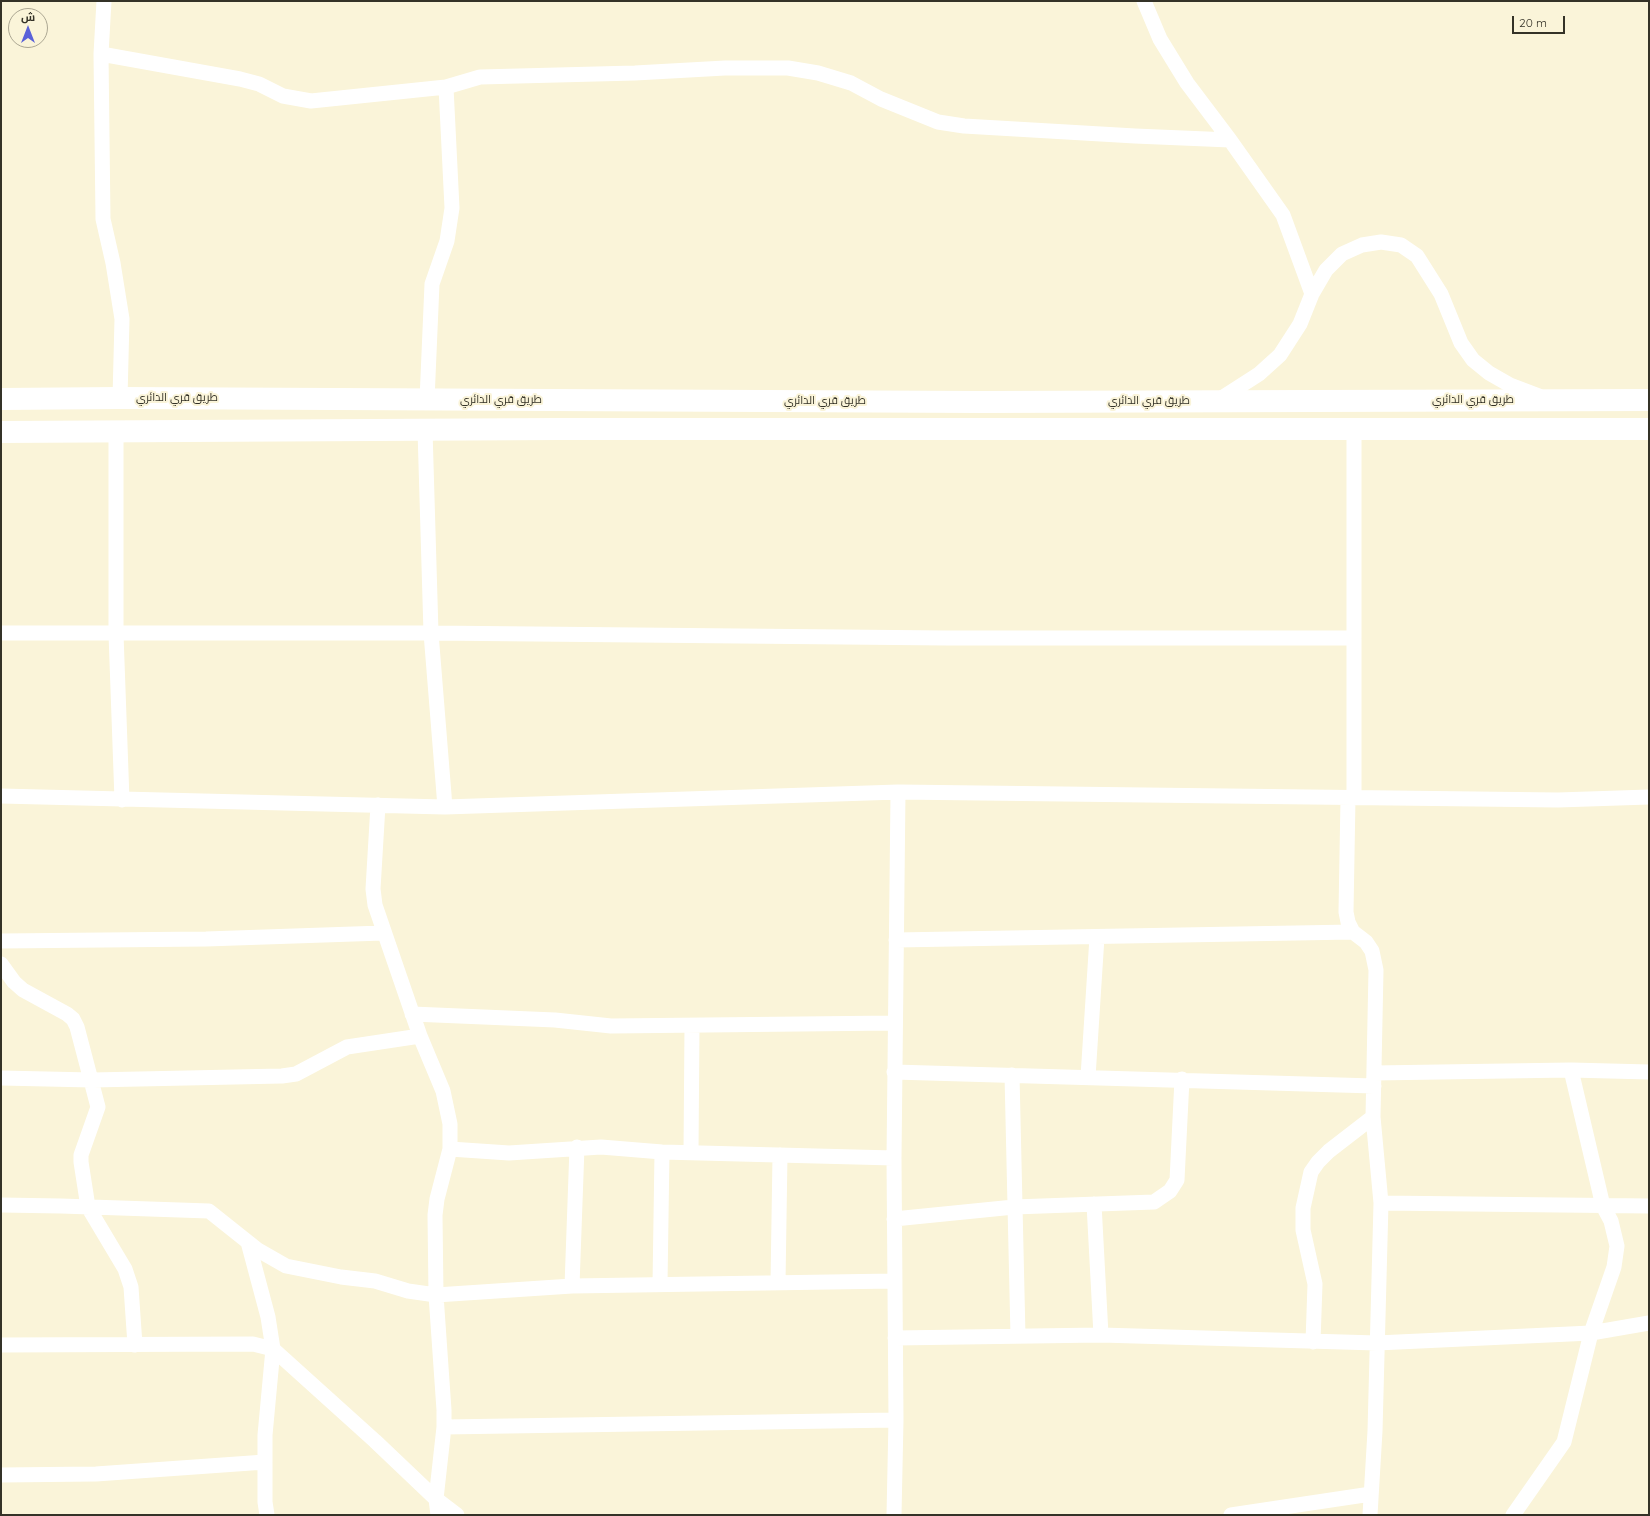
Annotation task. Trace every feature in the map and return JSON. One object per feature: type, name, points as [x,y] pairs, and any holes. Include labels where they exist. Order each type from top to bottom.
[{"type":"highway","name":"طريق قري الدائري","points":[[1,399],[1217,401],[1649,400]]},
{"type":"highway","points":[[1,432],[425,430],[1649,429]]},
{"type":"street","points":[[104,1],[101,54],[103,219],[113,263],[122,319],[120,398]]},
{"type":"street","points":[[1144,1],[1160,39],[1183,76],[1283,215],[1312,294]]},
{"type":"street","points":[[101,54],[249,81],[283,96],[296,100],[311,101],[446,87],[480,77],[635,73],[725,68],[788,68],[818,73],[850,83],[881,99],[938,122],[964,126],[1230,140]]},
{"type":"street","points":[[428,400],[432,284],[447,241],[452,208],[446,87]]},
{"type":"street","points":[[1217,401],[1259,374],[1280,355],[1300,324],[1312,294],[1326,270],[1342,254],[1362,245],[1381,242],[1401,245],[1417,256],[1441,294],[1461,343],[1473,360],[1489,373],[1510,385],[1549,400]]},
{"type":"street","points":[[1354,429],[1354,638],[1351,798],[1346,912],[1348,922],[1353,932],[1366,942],[1372,951],[1376,970],[1373,1117],[1381,1203],[1372,1494],[1370,1515]]},
{"type":"street","points":[[425,430],[431,633],[445,806]]},
{"type":"street","points":[[116,432],[116,634],[122,800]]},
{"type":"street","points":[[1,633],[431,633],[946,638],[1354,638]]},
{"type":"street","points":[[894,1515],[896,1420],[894,1281],[894,1023],[898,792]]},
{"type":"street","points":[[1,796],[122,800],[445,806],[898,792],[1558,800],[1649,797]]},
{"type":"street","points":[[378,805],[373,889],[377,915],[420,1036],[443,1091],[450,1124],[450,1149],[437,1198],[435,1215],[436,1295],[444,1427],[436,1499],[438,1515]]},
{"type":"street","points":[[896,940],[1353,932]]},
{"type":"street","points":[[1,941],[191,939],[384,933]]},
{"type":"street","points":[[1088,1077],[1097,936]]},
{"type":"street","points":[[1,964],[14,982],[23,990],[73,1019],[77,1027],[98,1107],[83,1149],[81,1162],[88,1207],[125,1269],[131,1287],[135,1345]]},
{"type":"street","points":[[412,1014],[555,1020],[611,1026],[894,1023]]},
{"type":"street","points":[[690,1152],[692,1026]]},
{"type":"street","points":[[1,1078],[92,1080],[282,1076],[296,1074],[347,1047],[420,1036]]},
{"type":"street","points":[[1513,1515],[1564,1442],[1591,1333],[1614,1267],[1617,1246],[1611,1221],[1603,1206],[1571,1070]]},
{"type":"street","points":[[894,1072],[1182,1079],[1374,1080],[1571,1070],[1649,1072]]},
{"type":"street","points":[[1012,1075],[1018,1336]]},
{"type":"street","points":[[894,1219],[1014,1207],[1154,1202],[1170,1191],[1177,1180],[1182,1079]]},
{"type":"street","points":[[1313,1342],[1315,1284],[1302,1230],[1303,1208],[1311,1172],[1329,1151],[1373,1117]]},
{"type":"street","points":[[450,1149],[510,1153],[577,1147],[601,1147],[662,1152],[894,1158]]},
{"type":"street","points":[[572,1286],[577,1147]]},
{"type":"street","points":[[660,1284],[662,1152]]},
{"type":"street","points":[[778,1283],[780,1155]]},
{"type":"street","points":[[1381,1203],[1649,1206]]},
{"type":"street","points":[[1094,1204],[1100,1335]]},
{"type":"street","points":[[1,1205],[209,1211],[248,1242],[286,1266],[341,1277],[375,1281],[408,1291],[436,1295],[572,1286],[894,1281]]},
{"type":"street","points":[[248,1242],[268,1317],[273,1349],[265,1435],[267,1515]]},
{"type":"street","points":[[895,1338],[1100,1335],[1377,1343],[1591,1333],[1649,1323]]},
{"type":"street","points":[[1,1345],[253,1344],[273,1349],[375,1441],[436,1499],[457,1515]]},
{"type":"street","points":[[444,1427],[896,1420]]},
{"type":"street","points":[[1,1475],[96,1474],[265,1462]]},
{"type":"street","points":[[1231,1515],[1372,1494]]}]
